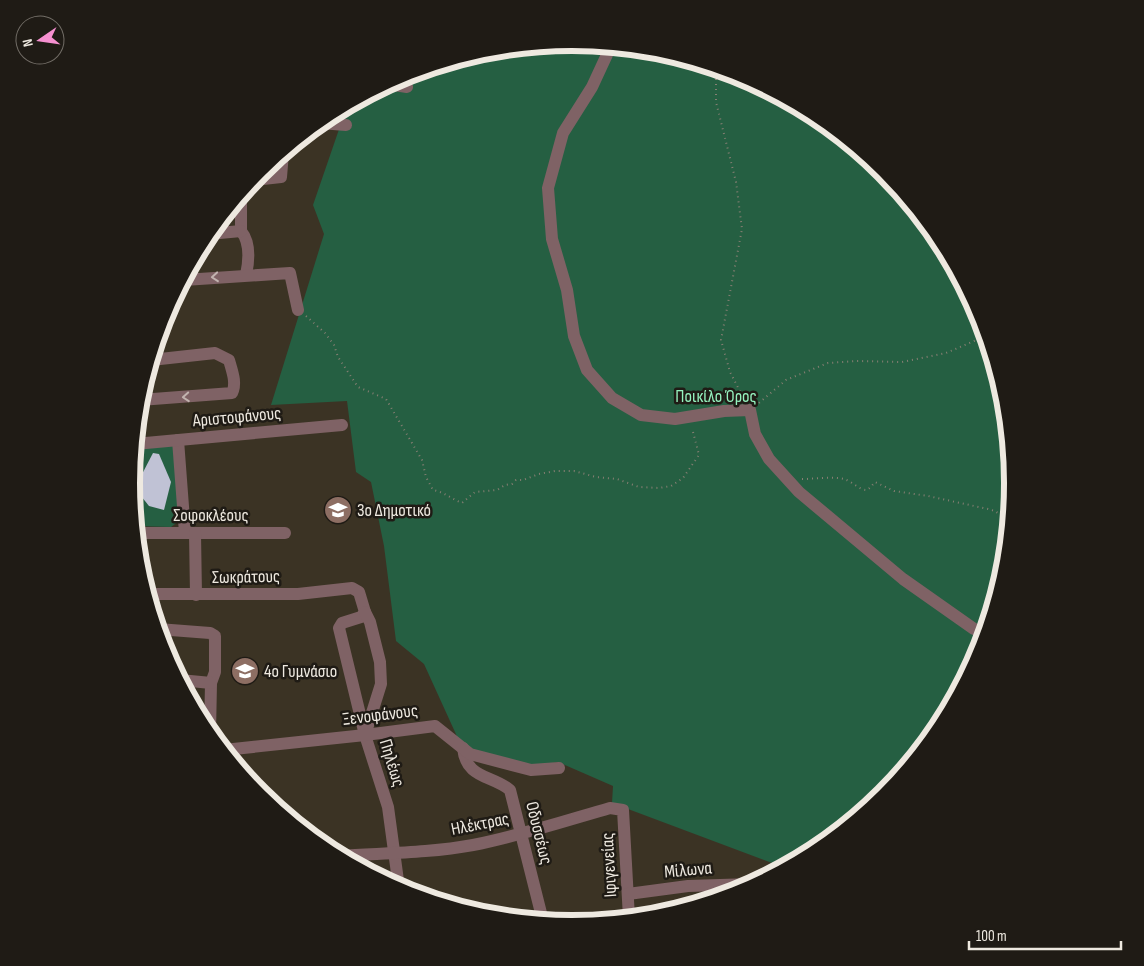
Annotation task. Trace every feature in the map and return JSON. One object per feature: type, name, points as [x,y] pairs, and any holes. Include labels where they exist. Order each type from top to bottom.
[{"type":"street","points":[[608,53],[592,87],[563,133],[548,188],[552,239],[567,290],[574,336],[587,370],[612,398],[641,415],[674,419],[724,410],[750,410],[754,434],[769,459],[799,492],[902,579],[978,631]]},
{"type":"street","points":[[402,86],[408,87]]},
{"type":"street","points":[[332,124],[346,125]]},
{"type":"street","points":[[266,179],[281,177],[282,163]]},
{"type":"street","points":[[241,205],[241,231],[245,236],[249,262],[246,275]]},
{"type":"street","points":[[220,233],[241,231]]},
{"type":"street","points":[[192,279],[290,273],[298,310]]},
{"type":"street","points":[[149,399],[232,393],[234,388],[229,360],[222,356],[214,353],[159,359]]},
{"type":"street","name":"Αριστοφάνους","points":[[142,443],[342,425]]},
{"type":"street","points":[[178,440],[196,595]]},
{"type":"street","name":"Σοφοκλέους","points":[[143,533],[285,533]]},
{"type":"street","name":"Σωκράτους","points":[[155,594],[298,594],[352,588],[359,592],[365,612]]},
{"type":"street","points":[[365,612],[370,622],[380,662],[381,684],[365,735]]},
{"type":"street","name":"Πηλέως","points":[[365,612],[361,617],[342,623],[340,628],[365,735],[388,807],[398,878]]},
{"type":"street","points":[[166,630],[210,633],[215,636],[215,672],[211,683],[209,716]]},
{"type":"street","points":[[189,681],[211,683]]},
{"type":"street","name":"Ξενοφάνους","points":[[232,749],[435,726],[470,754],[531,770],[559,768]]},
{"type":"street","name":"Οδυσσέως","points":[[462,748],[467,764],[476,773],[510,790],[541,914]]},
{"type":"street","name":"Ηλέκτρας","points":[[353,855],[455,847],[520,834],[610,808],[623,810]]},
{"type":"street","name":"Ιφιγενείας","points":[[623,810],[629,911]]},
{"type":"street","name":"Μίλωνα","points":[[628,894],[688,886],[717,890]]},
{"type":"path","points":[[716,76],[716,102],[736,182],[742,229],[721,340],[730,372],[750,410],[786,380],[828,363],[856,361],[902,362],[946,353],[979,339]]},
{"type":"path","points":[[298,310],[325,333],[358,387],[386,399],[422,460],[426,477],[433,490],[442,492],[462,503],[475,492],[498,490],[505,485],[512,484],[516,480],[555,472],[574,471],[617,479],[639,487],[659,488],[671,486],[683,478],[699,455],[690,416]]},
{"type":"path","points":[[789,482],[794,479],[841,478],[851,481],[866,490],[875,482],[894,491],[988,509],[1002,516]]},
{"type":"green space","name":"Ποικίλο Όρος","points":[[572,51],[628,55],[656,60],[711,74],[737,84],[788,109],[835,140],[857,158],[897,198],[915,220],[946,267],[971,318],[981,344],[989,371],[1000,427],[1004,483],[1003,511],[1000,539],[989,595],[981,622],[959,674],[946,699],[915,746],[897,768],[857,808],[812,842],[775,864],[612,803],[613,786],[558,762],[534,767],[471,751],[460,743],[424,664],[396,641],[384,546],[371,482],[356,472],[347,401],[271,405],[324,234],[313,205],[343,117],[356,109],[407,84],[460,66],[516,55]]},
{"type":"green space","points":[[173,446],[179,521],[171,527],[143,526],[140,483],[142,448]]},
{"type":"building","points":[[153,453],[159,454],[171,482],[164,510],[149,506],[141,496],[140,478]]},
{"type":"place","name":"3ο Δημοτικό","points":[[338,510]]},
{"type":"place","name":"4ο Γυμνάσιο","points":[[245,671]]}]
